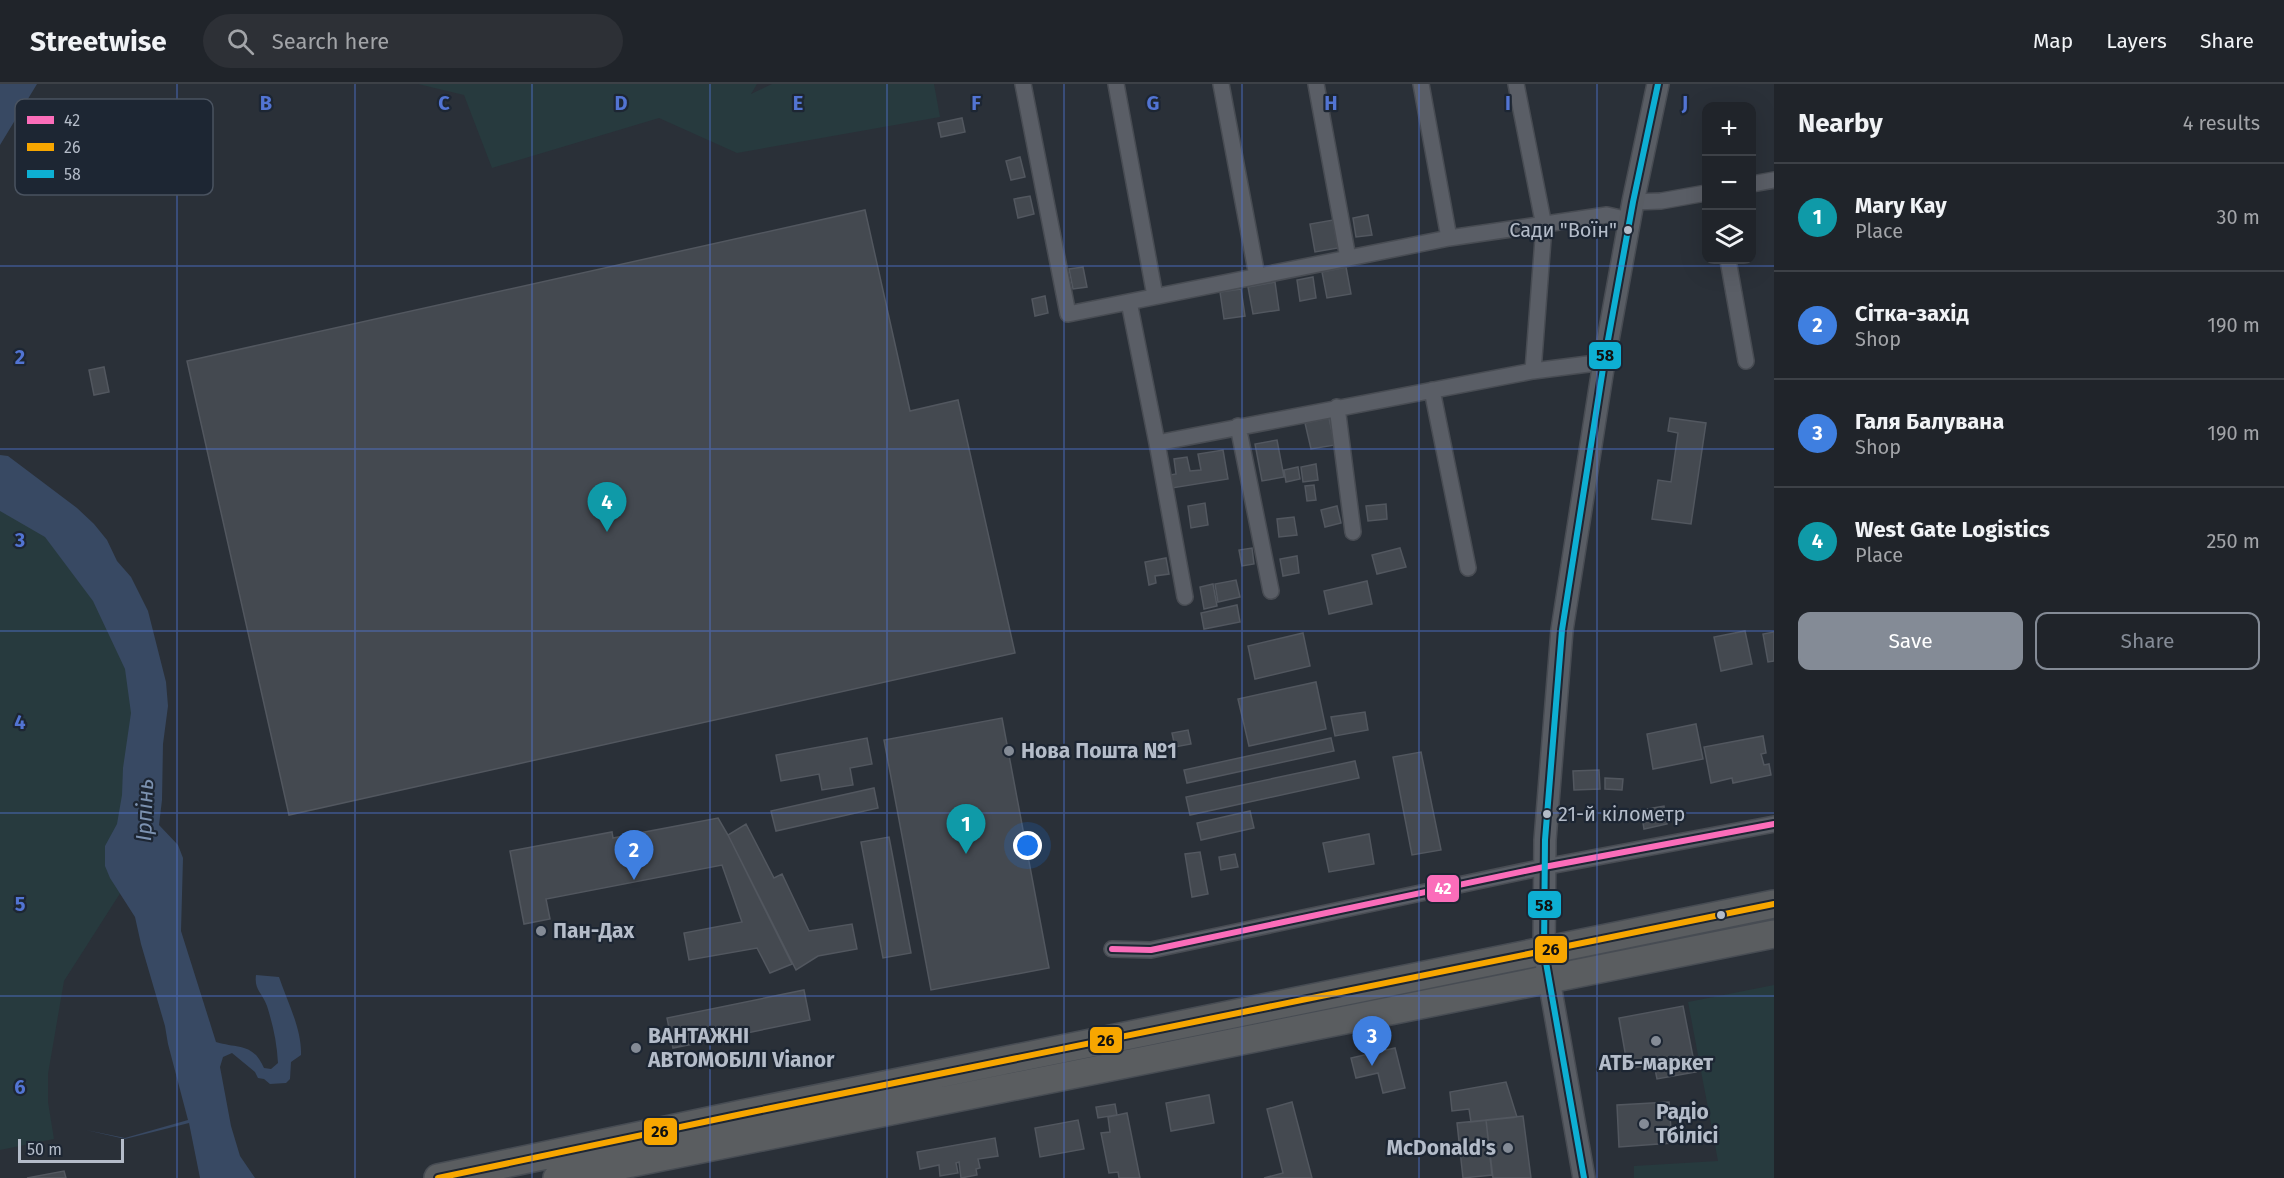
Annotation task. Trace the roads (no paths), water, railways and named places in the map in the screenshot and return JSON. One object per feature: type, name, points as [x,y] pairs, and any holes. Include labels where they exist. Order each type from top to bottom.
[{"type":"highway","points":[[438,1178],[1774,904]]},
{"type":"highway","points":[[557,1178],[1549,981],[1774,934]]},
{"type":"main road","points":[[1584,1178],[1544,951],[1544,867],[1562,630],[1604,362],[1631,211],[1658,84]]},
{"type":"street","points":[[1023,84],[1068,314],[1449,238],[1544,226],[1631,211],[1661,201],[1702,194]]},
{"type":"street","points":[[1116,84],[1155,296]]},
{"type":"street","points":[[1221,84],[1257,276]]},
{"type":"street","points":[[1316,84],[1348,258]]},
{"type":"street","points":[[1421,84],[1449,238]]},
{"type":"street","points":[[1516,84],[1544,226],[1533,371]]},
{"type":"street","points":[[1756,183],[1774,180]]},
{"type":"street","points":[[1729,264],[1746,361]]},
{"type":"street","points":[[1128,302],[1157,442],[1185,597]]},
{"type":"street","points":[[1157,442],[1533,371],[1604,362]]},
{"type":"street","points":[[1432,390],[1468,568]]},
{"type":"street","points":[[1337,407],[1353,532]]},
{"type":"street","points":[[1238,426],[1271,591]]},
{"type":"street","points":[[1112,949],[1150,950],[1544,867],[1774,824]]},
{"type":"water","points":[[0,84],[37,84],[28,99],[15,99],[15,120],[0,145]]},
{"type":"water","name":"Ірпінь","points":[[0,455],[8,456],[77,508],[94,524],[107,540],[117,561],[131,577],[148,611],[166,682],[168,706],[163,744],[159,825],[178,845],[183,858],[181,931],[216,1042],[245,1048],[255,1054],[264,1068],[271,1069],[278,1063],[271,1020],[265,1001],[257,988],[256,975],[279,977],[293,1015],[301,1045],[301,1055],[291,1062],[290,1079],[286,1083],[270,1084],[258,1078],[255,1072],[232,1053],[223,1057],[220,1067],[231,1126],[240,1156],[255,1178],[200,1178],[189,1123],[125,1139],[86,1130],[125,1138],[188,1120],[135,917],[105,866],[105,846],[117,824],[122,795],[123,768],[131,713],[125,669],[93,601],[45,537],[0,511]]},
{"type":"place","name":"Сади \"Воїн\"","points":[[1628,230]]},
{"type":"place","name":"West Gate Logistics","points":[[607,532]]},
{"type":"place","name":"Нова Пошта №1","points":[[1009,751]]},
{"type":"place","name":"21-й кілометр","points":[[1547,814]]},
{"type":"place","name":"Mary Kay","points":[[966,854]]},
{"type":"place","name":"Сітка-захід","points":[[634,880]]},
{"type":"place","name":"Пан-Дах","points":[[541,931]]},
{"type":"place","name":"АТБ-маркет","points":[[1656,1041]]},
{"type":"place","name":"ВАНТАЖНІ АВТОМОБІЛІ Vianor","points":[[636,1048]]},
{"type":"place","name":"Галя Балувана","points":[[1372,1066]]},
{"type":"place","name":"Радіо Тбілісі","points":[[1644,1124]]},
{"type":"place","name":"McDonald's","points":[[1508,1148]]}]
